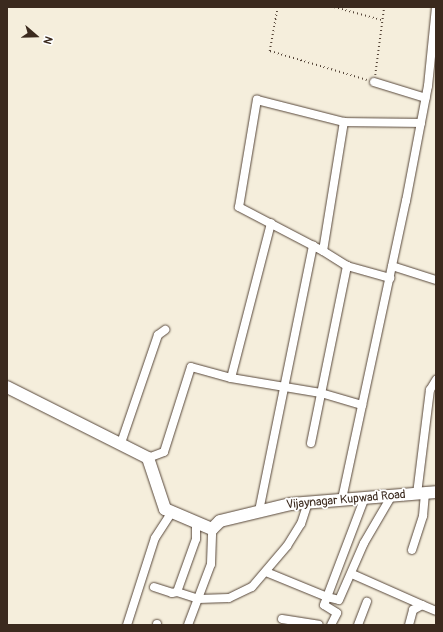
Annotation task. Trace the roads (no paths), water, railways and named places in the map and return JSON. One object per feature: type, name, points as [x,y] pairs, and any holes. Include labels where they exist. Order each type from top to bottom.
[{"type":"street","points":[[342,499],[390,278],[426,98],[436,7]]},
{"type":"street","points":[[374,82],[426,98]]},
{"type":"street","points":[[390,278],[346,266],[313,245],[239,207],[257,100],[344,122],[421,123]]},
{"type":"street","points":[[323,251],[344,122]]},
{"type":"street","points":[[231,378],[270,223]]},
{"type":"street","points":[[259,512],[313,245]]},
{"type":"street","points":[[311,443],[346,266]]},
{"type":"street","points":[[392,266],[436,280]]},
{"type":"street","points":[[121,443],[158,335],[165,330]]},
{"type":"street","points":[[148,458],[164,452],[191,367],[231,378],[321,393],[362,405]]},
{"type":"street","points":[[412,550],[423,516],[426,493],[430,390],[436,380]]},
{"type":"street","points":[[7,387],[121,443],[148,458],[165,509],[212,529],[211,564],[188,625]]},
{"type":"street","name":"Vijaynagar Kupwad Road","points":[[212,529],[220,521],[308,502],[426,493]]},
{"type":"street","points":[[266,572],[327,597],[339,600],[352,574],[364,543],[392,496]]},
{"type":"street","points":[[331,625],[337,613],[324,605],[365,497]]},
{"type":"street","points":[[154,587],[172,593],[177,592],[198,599],[233,597],[252,587],[287,546],[301,524],[308,502]]},
{"type":"street","points":[[127,625],[155,538],[172,512]]},
{"type":"street","points":[[177,592],[196,539],[196,523]]},
{"type":"street","points":[[352,574],[436,611]]},
{"type":"street","points":[[358,625],[367,602]]},
{"type":"street","points":[[409,625],[413,610],[422,605]]},
{"type":"street","points":[[282,619],[319,625]]}]
